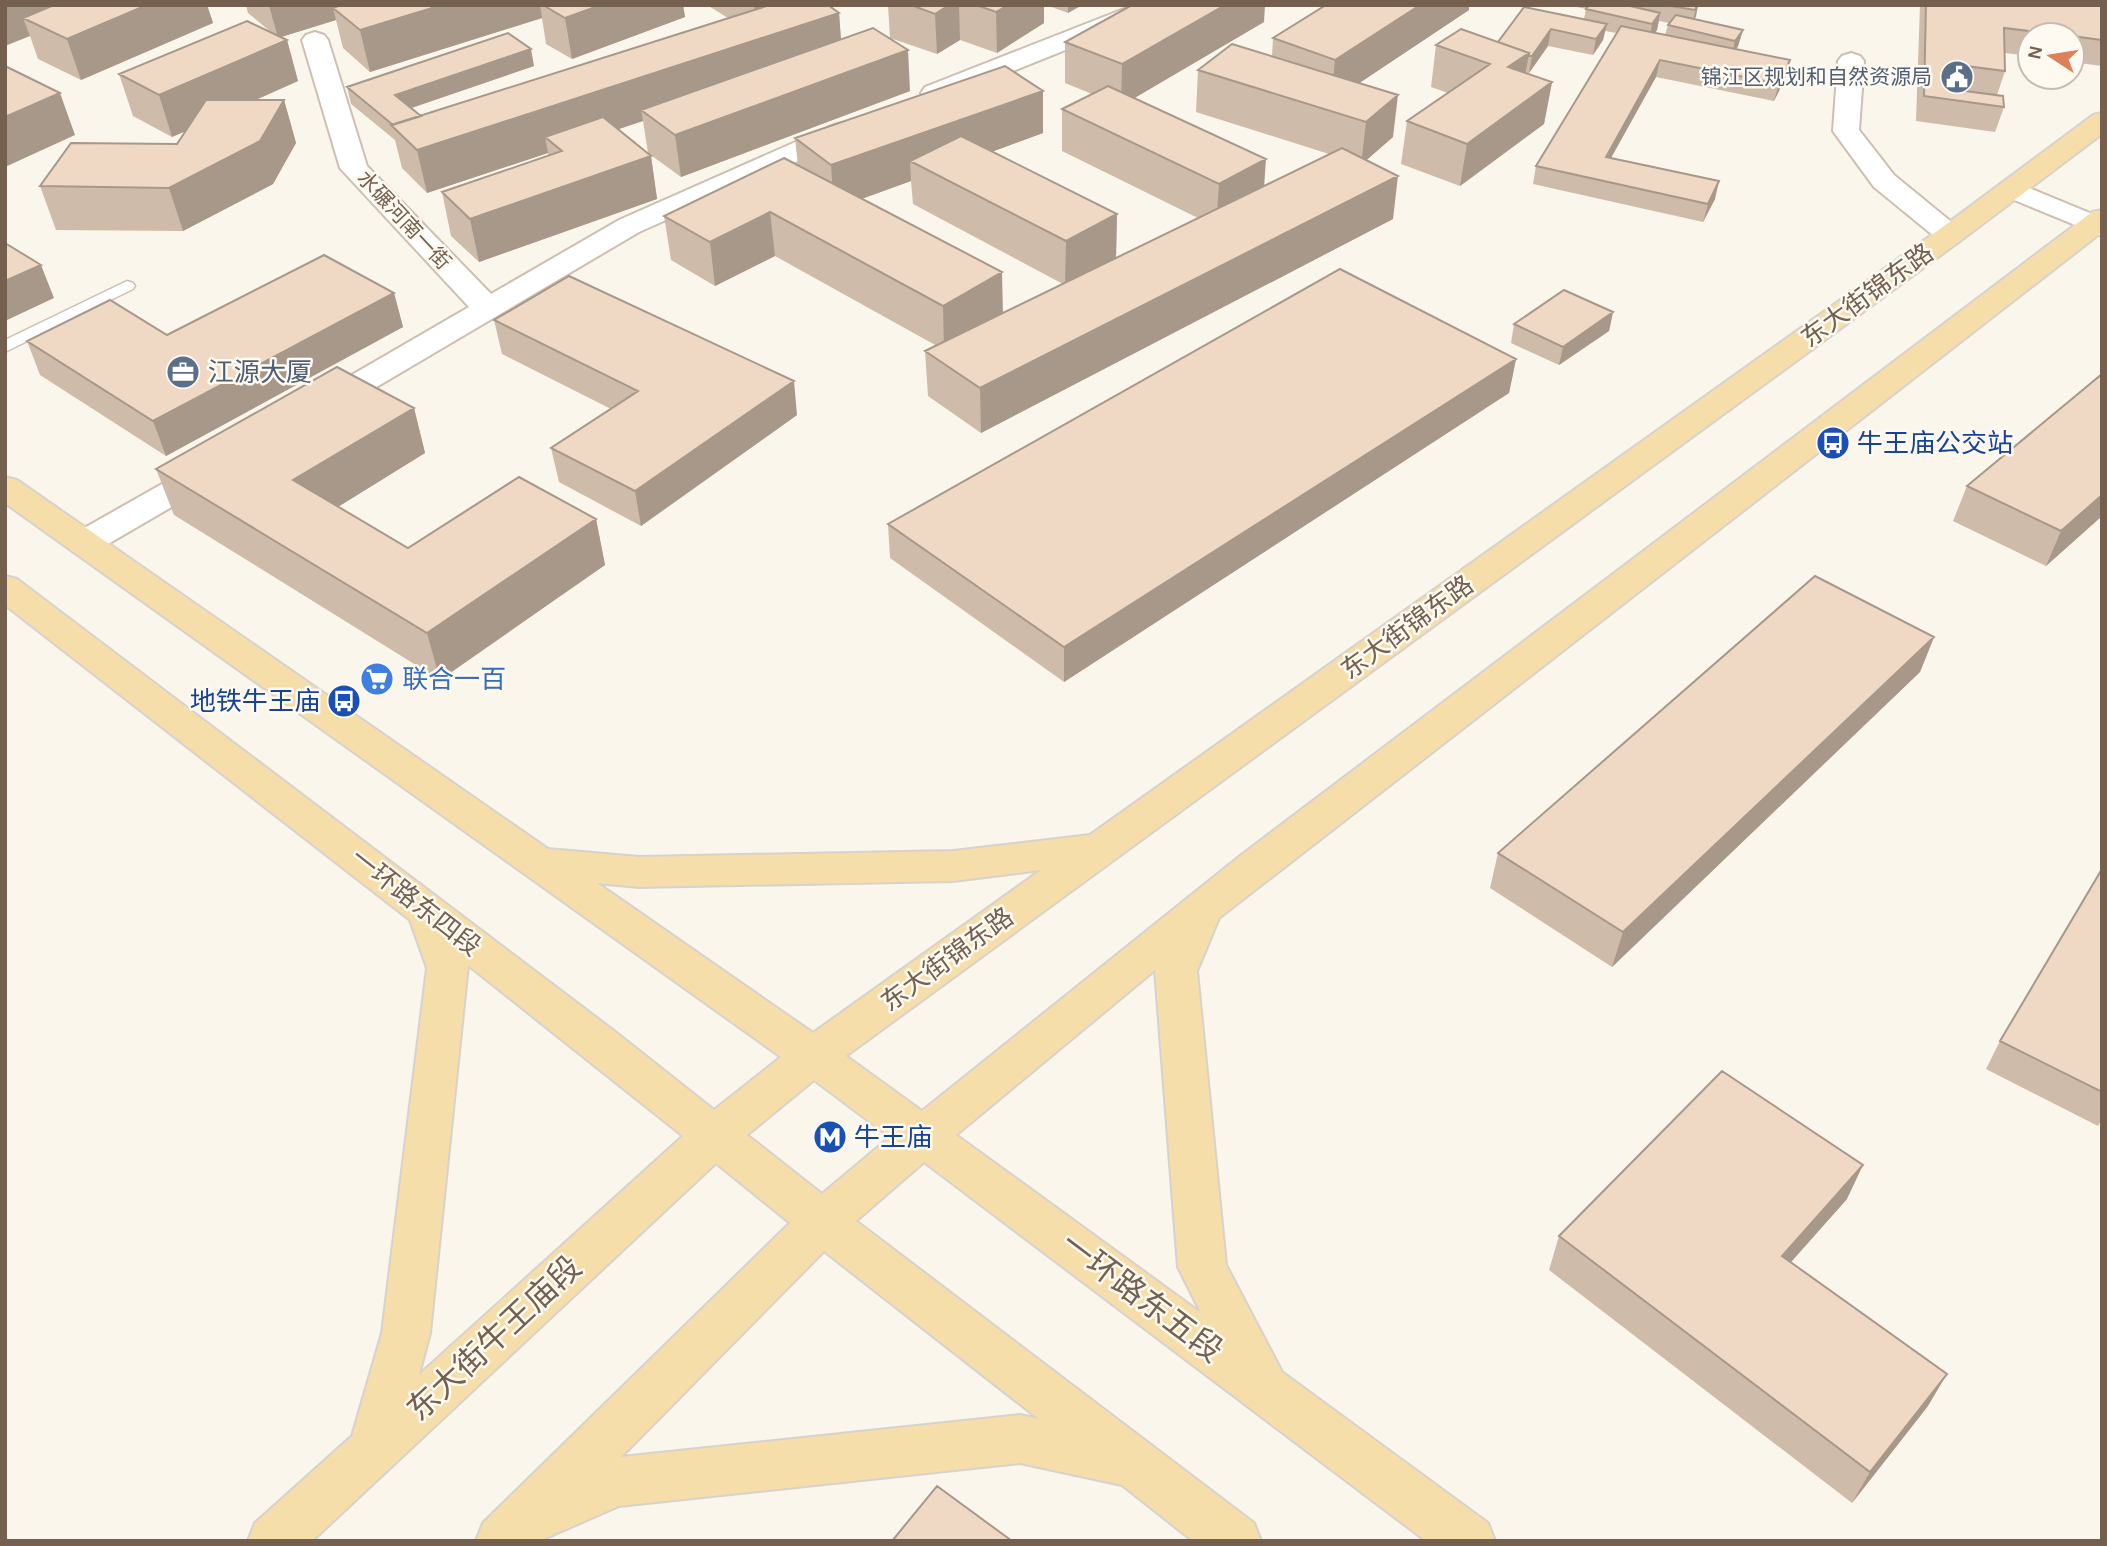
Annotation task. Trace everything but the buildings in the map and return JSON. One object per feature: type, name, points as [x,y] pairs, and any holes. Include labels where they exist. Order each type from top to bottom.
[{"type":"main road","name":"东大街锦东路","points":[[714,1136],[813,1056],[1950,235],[2102,121]]},
{"type":"main road","points":[[510,1532],[822,1222],[923,1136],[1254,866],[2099,223]]},
{"type":"main road","points":[[5,487],[813,1056]]},
{"type":"main road","name":"一环路东四段","points":[[5,587],[593,1038],[822,1222]]},
{"type":"main road","points":[[538,863],[639,872],[953,866],[1101,848]]},
{"type":"main road","points":[[1202,909],[1176,971],[1202,1267],[1264,1388]]},
{"type":"main road","points":[[373,1450],[406,1333],[448,968],[427,910]]},
{"type":"main road","name":"一环路东五段","points":[[813,1056],[1469,1541]]},
{"type":"main road","name":"东大街牛王庙段","points":[[274,1541],[714,1136]]},
{"type":"main road","points":[[822,1222],[1235,1541]]},
{"type":"main road","points":[[510,1532],[617,1482],[1020,1439],[1135,1464]]},
{"type":"street","points":[[902,105],[1156,5]]},
{"type":"street","name":"水碾河南一街","points":[[315,40],[354,168],[488,309]]},
{"type":"street","points":[[1851,61],[1846,131],[1884,181],[1950,235]]},
{"type":"street","points":[[298,419],[629,226],[864,121]]},
{"type":"street","points":[[2012,189],[2099,223]]},
{"type":"street","points":[[84,543],[238,454]]},
{"type":"lane","points":[[5,347],[127,286]]},
{"type":"place","name":"锦江区规划和自然资源局","points":[[1957,77]]},
{"type":"place","name":"江源大厦","points":[[183,372]]},
{"type":"place","name":"牛王庙公交站","points":[[1833,443]]},
{"type":"place","name":"联合一百","points":[[377,679]]},
{"type":"place","name":"地铁牛王庙","points":[[344,701]]},
{"type":"place","name":"牛王庙","points":[[830,1137]]}]
